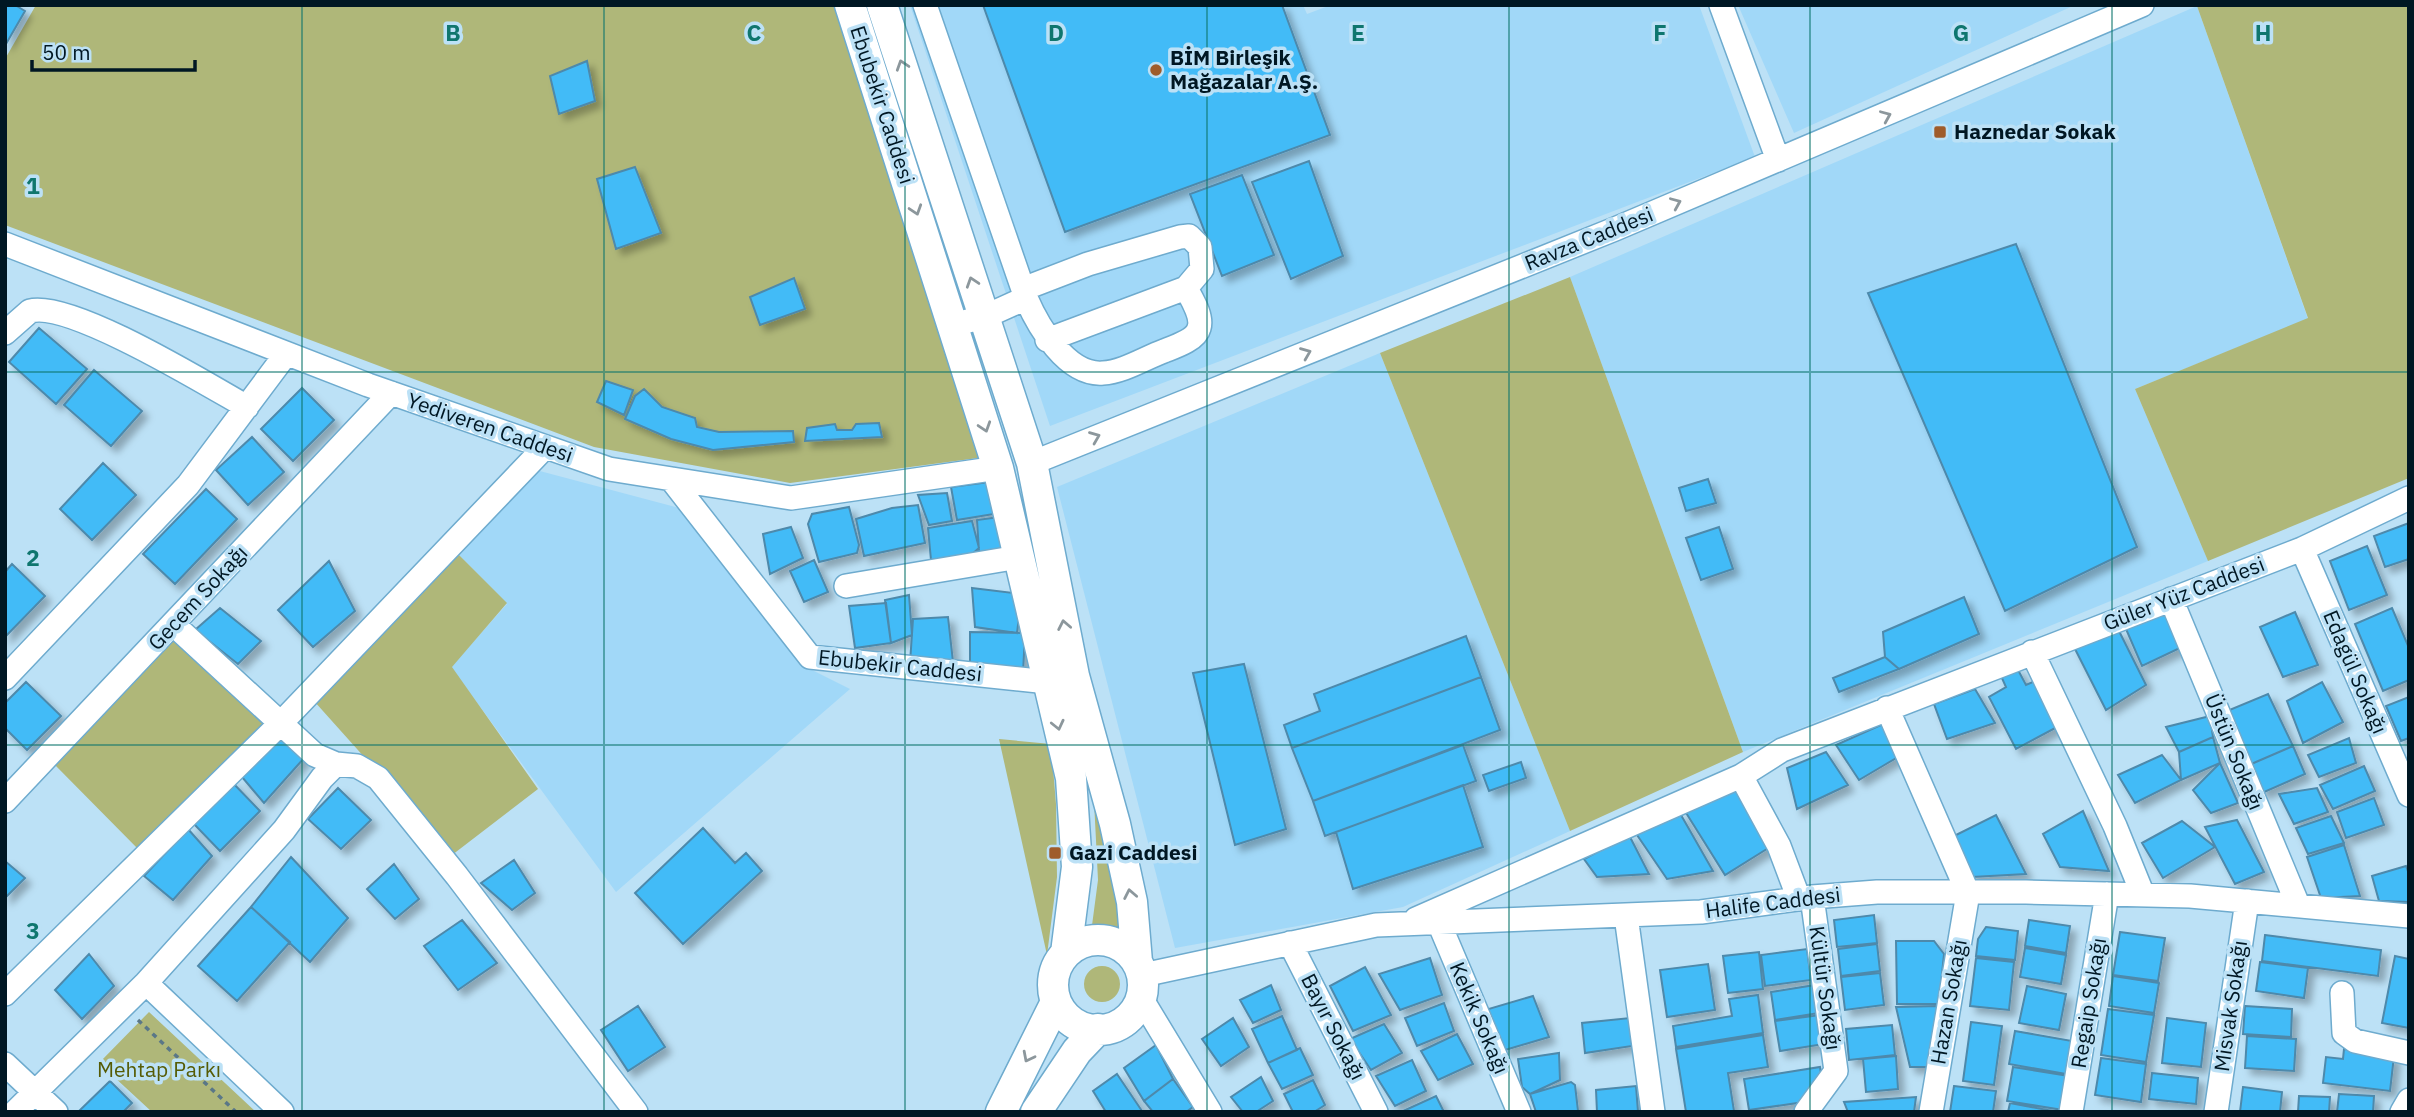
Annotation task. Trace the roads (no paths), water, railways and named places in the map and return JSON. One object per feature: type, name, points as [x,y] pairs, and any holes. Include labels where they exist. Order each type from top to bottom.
[{"type":"main road","name":"Ebubekir Caddesi","points":[[850,5],[998,468],[1018,557],[1115,824],[1132,902],[1140,978]]},
{"type":"main road","name":"Ebubekir Caddesi","points":[[882,5],[1032,463],[1061,679],[1076,822],[1074,909],[1066,953]]},
{"type":"main road","points":[[998,468],[1032,463]]},
{"type":"main road","points":[[1102,939],[1116,943],[1140,978],[1132,1016],[1120,1024],[1098,1029],[1077,1025],[1065,1015],[1056,1002],[1053,987],[1055,972],[1066,953],[1087,941],[1102,939]]},
{"type":"main road","points":[[1002,1112],[1056,1002]]},
{"type":"main road","points":[[1036,1111],[1077,1051],[1098,1029]]},
{"type":"street","points":[[925,5],[1024,293],[1047,340],[1077,366],[1096,373],[1105,373],[1144,359],[1186,341],[1200,327],[1186,288]]},
{"type":"street","points":[[1721,5],[1779,160]]},
{"type":"street","name":"Ravza Caddesi","points":[[1032,463],[1779,160],[2142,5]]},
{"type":"street","points":[[952,325],[984,317],[1024,293],[1088,264],[1189,236],[1200,247],[1203,263],[1186,288],[1047,340]]},
{"type":"street","name":"Yediveren Caddesi","points":[[5,244],[286,354],[610,469],[791,498],[998,468]]},
{"type":"street","points":[[5,333],[30,311],[49,311],[133,341],[247,407]]},
{"type":"street","points":[[5,678],[188,485],[286,354]]},
{"type":"street","name":"Gecem Sokağı","points":[[5,801],[391,393]]},
{"type":"street","points":[[5,995],[281,723],[545,447]]},
{"type":"street","name":"Ebubekir Caddesi","points":[[671,479],[810,657],[1061,679]]},
{"type":"street","name":"Güler Yüz Caddesi","points":[[1403,925],[1597,842],[1741,776],[1782,750],[2302,550],[2409,498]]},
{"type":"street","name":"Edagül Sokağı","points":[[2302,550],[2409,795]]},
{"type":"street","points":[[846,586],[1018,557]]},
{"type":"street","name":"Üstün Sokağı","points":[[2171,599],[2298,905]]},
{"type":"street","points":[[173,624],[315,755],[336,764],[357,766],[378,778],[457,876],[636,1112]]},
{"type":"street","points":[[2032,652],[2120,838],[2143,895]]},
{"type":"street","points":[[1887,708],[1968,893]]},
{"type":"street","points":[[15,1112],[146,983],[284,830],[322,778],[336,764]]},
{"type":"street","name":"Kültür Sokağı","points":[[1741,776],[1806,898],[1836,1071],[1807,1112]]},
{"type":"street","name":"Halife Caddesi","points":[[1140,978],[1357,928],[1701,912],[1877,892],[2143,895],[2298,905],[2409,916]]},
{"type":"street","name":"Hazan Sokağı","points":[[1931,1112],[1968,893]]},
{"type":"street","name":"Regaip Sokağı","points":[[2071,1112],[2107,894]]},
{"type":"street","name":"Misvak Sokağı","points":[[2216,1112],[2247,901]]},
{"type":"street","points":[[1626,916],[1653,1112]]},
{"type":"street","name":"Kekik Sokağı","points":[[1439,923],[1520,1112]]},
{"type":"street","name":"Bayır Sokağı","points":[[1290,943],[1376,1112]]},
{"type":"street","points":[[1140,978],[1210,1112]]},
{"type":"street","points":[[146,983],[282,1112]]},
{"type":"street","points":[[2342,993],[2344,1033],[2355,1041],[2409,1053]]},
{"type":"street","points":[[5,1064],[56,1112]]},
{"type":"street","points":[[2402,1112],[2409,1100]]},
{"type":"place","name":"BİM Birleşik Mağazalar A.Ş.","points":[[1156,70]]},
{"type":"place","name":"Haznedar Sokak","points":[[1940,132]]},
{"type":"place","name":"Gazi Caddesi","points":[[1055,853]]},
{"type":"park label","name":"Mehtap Parkı","points":[[159,1070]]}]
